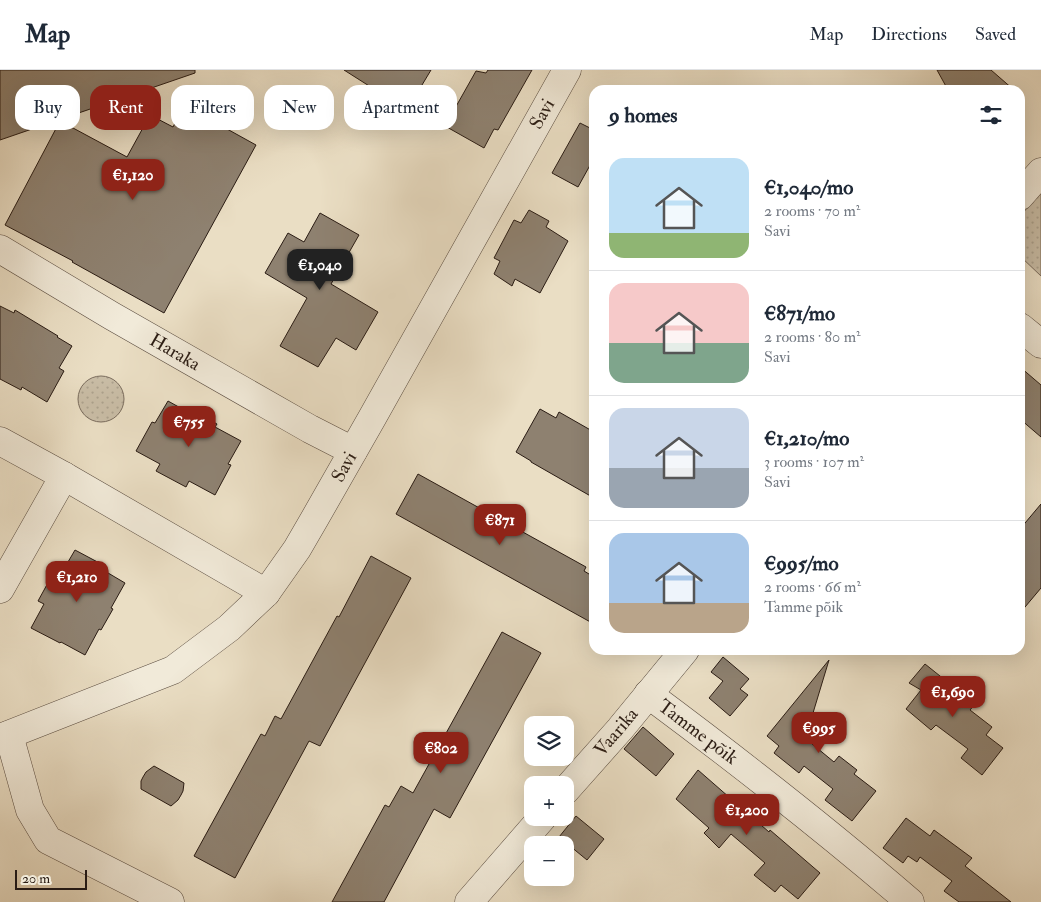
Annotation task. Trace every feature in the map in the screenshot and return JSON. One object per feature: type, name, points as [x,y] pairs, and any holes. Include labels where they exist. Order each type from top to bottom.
[{"type":"street","name":"Savi","points":[[5,737],[173,670],[229,628],[266,593],[297,549],[567,70]]},
{"type":"street","points":[[1025,190],[1041,172]]},
{"type":"street","name":"Haraka","points":[[0,249],[120,321],[301,424],[353,451]]},
{"type":"street","points":[[1025,331],[1041,344]]},
{"type":"street","points":[[0,441],[266,593]]},
{"type":"street","points":[[0,589],[64,476]]},
{"type":"street","name":"Vaarika","points":[[574,781],[620,729],[681,655]]},
{"type":"street","name":"Tamme põik","points":[[648,694],[744,766],[854,854],[910,902]]},
{"type":"street","points":[[5,737],[30,810],[48,840],[170,902]]},
{"type":"street","points":[[469,902],[535,826]]},
{"type":"shaded area","points":[[1041,193],[1041,276],[1025,261],[1025,211]]},
{"type":"shaded area","points":[[101,376],[114,380],[120,386],[124,399],[120,412],[114,418],[101,422],[88,418],[82,412],[78,399],[82,386],[88,380]]},
{"type":"building","points":[[0,70],[195,70],[195,73],[160,85],[90,85],[90,109],[80,113],[80,85],[15,85],[15,130],[29,130],[0,140]]},
{"type":"building","points":[[344,70],[431,70],[422,85],[368,85]]},
{"type":"building","points":[[488,70],[532,70],[498,130],[494,129],[484,148],[452,130],[457,130],[457,105],[476,71],[486,73]]},
{"type":"building","points":[[937,70],[991,70],[1008,85],[945,85]]},
{"type":"building","points":[[161,121],[171,126],[171,130],[229,130],[256,145],[164,313],[5,225],[55,130],[77,130],[127,157],[142,130],[161,130]]},
{"type":"building","points":[[580,123],[589,128],[589,167],[578,187],[552,173]]},
{"type":"building","points":[[529,210],[549,221],[546,227],[568,241],[540,293],[515,279],[512,286],[494,274],[500,261],[494,258],[514,220],[521,223]]},
{"type":"building","points":[[320,213],[359,235],[331,284],[378,312],[356,350],[336,338],[318,367],[280,346],[307,298],[265,273],[288,233],[304,242]]},
{"type":"building","points":[[0,306],[14,313],[15,310],[72,346],[59,368],[64,371],[47,402],[22,387],[21,390],[0,379]]},
{"type":"building","points":[[1025,371],[1041,385],[1041,437],[1025,423]]},
{"type":"building","points":[[168,401],[193,415],[195,412],[217,424],[215,427],[241,441],[228,464],[231,465],[215,495],[189,481],[186,487],[156,471],[160,464],[136,451],[152,422],[155,423]]},
{"type":"building","points":[[540,409],[556,418],[559,412],[589,429],[589,495],[531,462],[516,452]]},
{"type":"building","points":[[418,474],[586,567],[584,571],[589,574],[589,621],[396,514]]},
{"type":"building","points":[[1041,504],[1041,588],[1025,607],[1025,523]]},
{"type":"building","points":[[75,550],[105,566],[103,570],[125,583],[111,608],[113,609],[101,630],[99,629],[85,655],[31,628],[44,604],[38,601],[55,570],[61,574]]},
{"type":"building","points":[[371,556],[411,578],[320,746],[309,741],[235,878],[194,856],[261,734],[265,736],[275,716],[281,719]]},
{"type":"building","points":[[502,632],[541,653],[450,818],[434,809],[384,902],[332,902],[385,805],[389,807],[401,786],[413,793]]},
{"type":"building","points":[[723,657],[749,679],[740,689],[748,695],[730,716],[709,698],[723,681],[711,672]]},
{"type":"building","points":[[829,660],[813,713],[816,715],[800,734],[834,762],[839,756],[857,770],[854,774],[876,791],[852,821],[825,800],[833,789],[804,766],[799,773],[774,753],[779,746],[767,736]]},
{"type":"building","points":[[925,664],[975,704],[970,710],[992,727],[986,735],[1003,748],[982,775],[961,758],[968,749],[936,725],[931,730],[906,709],[921,690],[909,683]]},
{"type":"building","points":[[643,727],[674,754],[656,776],[624,749]]},
{"type":"building","points":[[154,766],[184,783],[181,795],[171,806],[141,789],[143,777]]},
{"type":"building","points":[[698,770],[769,832],[770,830],[820,873],[798,899],[781,885],[775,892],[754,875],[765,863],[731,834],[719,848],[704,833],[709,828],[676,799]]},
{"type":"building","points":[[576,816],[604,839],[587,860],[574,849],[574,836],[560,836],[568,826],[574,826]]},
{"type":"building","points":[[906,818],[930,836],[934,830],[972,858],[965,866],[1011,902],[959,902],[944,891],[952,881],[920,857],[917,862],[908,856],[903,863],[883,848]]}]
